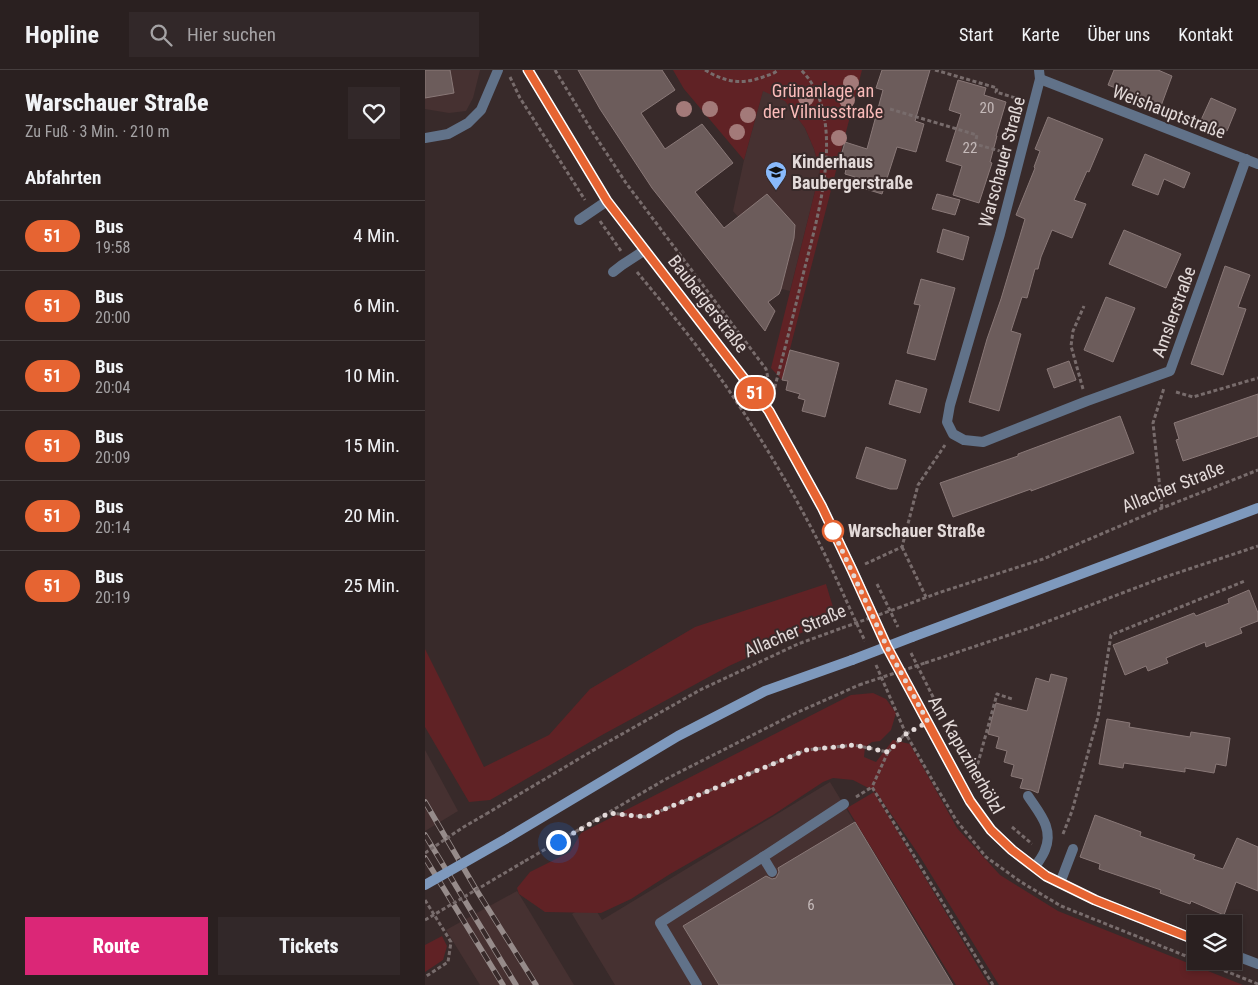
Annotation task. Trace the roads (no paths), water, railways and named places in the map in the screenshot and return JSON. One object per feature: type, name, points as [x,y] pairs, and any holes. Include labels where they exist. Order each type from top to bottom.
[{"type":"main road","points":[[425,885],[677,736],[765,692],[1258,508]]},
{"type":"street","points":[[425,138],[448,134],[468,123],[481,110],[498,70]]},
{"type":"street","name":"Baubergerstraße","points":[[528,70],[607,201],[769,411],[822,507],[887,647]]},
{"type":"street","name":"Warschauer Straße","points":[[953,434],[947,422],[950,405],[1021,158],[1039,75]]},
{"type":"street","name":"Weishauptstraße","points":[[1039,75],[1258,164]]},
{"type":"street","name":"Amslerstraße","points":[[953,434],[964,440],[983,442],[1170,371],[1246,159]]},
{"type":"street","points":[[579,220],[607,201]]},
{"type":"street","points":[[613,272],[645,250]]},
{"type":"street","name":"Am Kapuzinerhölzl","points":[[887,647],[970,801],[991,830],[1012,850],[1046,876],[1095,900],[1187,936]]},
{"type":"street","points":[[1028,796],[1044,820],[1049,835],[1045,850],[1035,867]]},
{"type":"street","points":[[697,985],[660,923],[844,804]]},
{"type":"street","points":[[1060,883],[1073,849]]},
{"type":"street","points":[[763,858],[772,872]]},
{"type":"street","points":[[1242,958],[1258,964]]},
{"type":"railway","points":[[425,802],[477,891],[536,985]]},
{"type":"railway","points":[[425,835],[516,985]]},
{"type":"railway","points":[[425,858],[503,985]]},
{"type":"place","name":"Kinderhaus Baubergerstraße","points":[[776,191]]},
{"type":"place","name":"Warschauer Straße","points":[[833,531]]},
{"type":"park label","name":"Grünanlage an der Vilniusstraße","points":[[823,101]]}]
